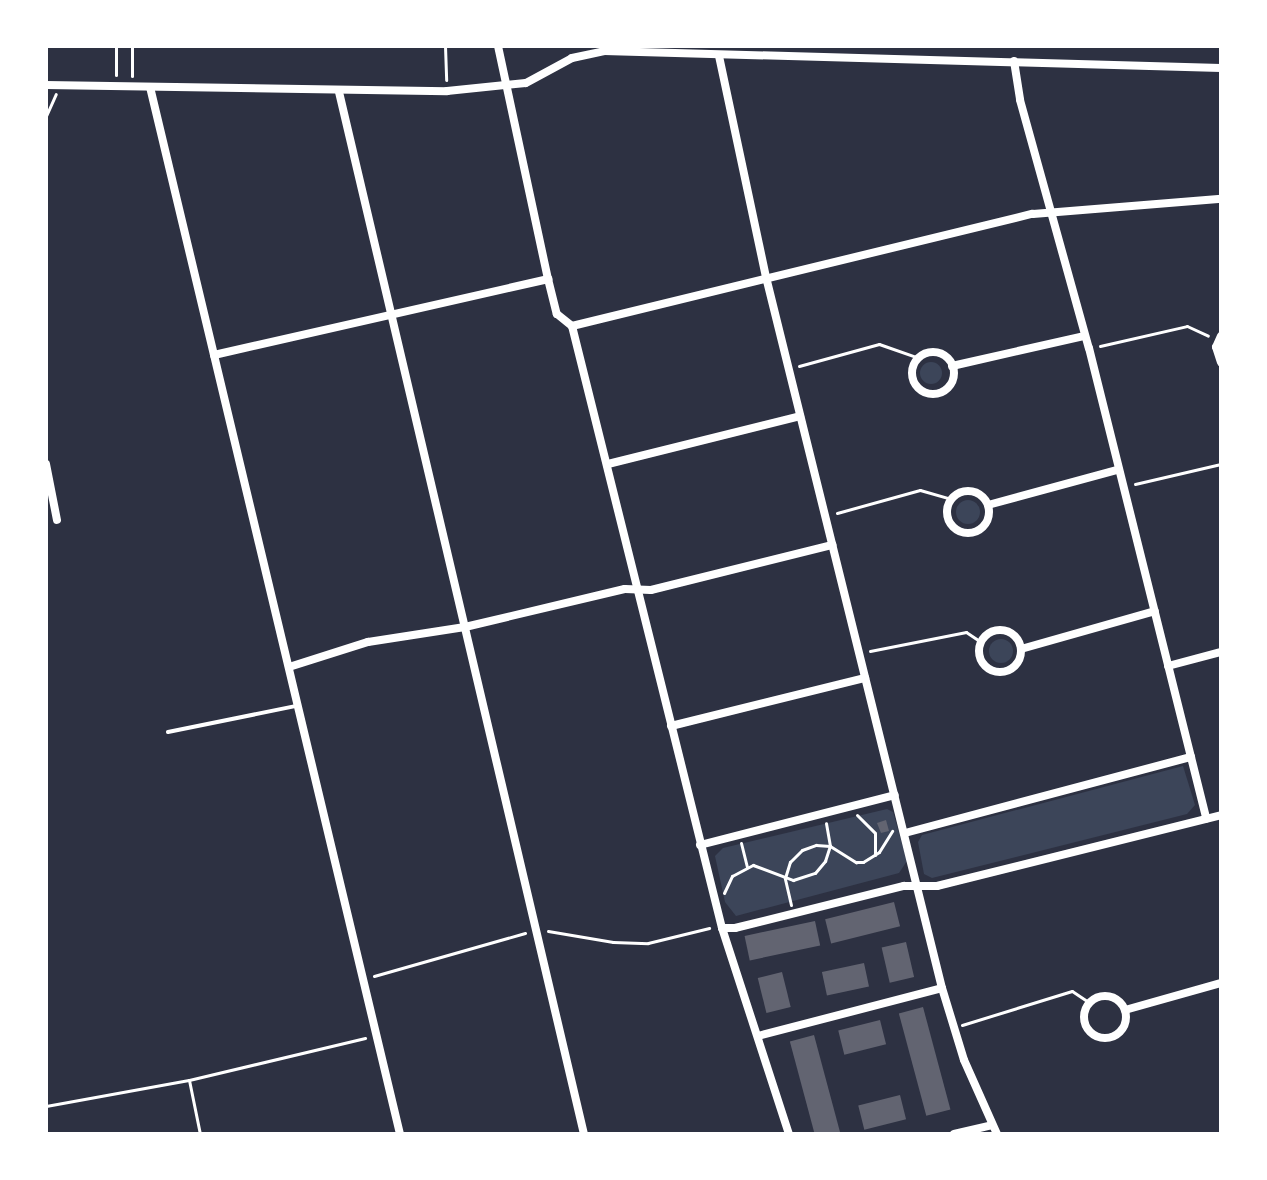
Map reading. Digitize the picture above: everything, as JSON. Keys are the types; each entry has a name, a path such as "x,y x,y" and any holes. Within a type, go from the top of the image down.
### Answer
{"street":[{"path":"498,46 557,314 572,326 722,928 789,1134"},
{"path":"46,85 339,92 507,87 536,79 584,54 604,51 1221,68"},
{"path":"719,56 766,277 942,988 954,1027 997,1134"},
{"path":"1014,61 1020,100 1089,348 1206,819"},
{"path":"150,87 400,1134"},
{"path":"339,92 584,1134"},
{"path":"572,326 766,277 1051,213 1221,199"},
{"path":"214,355 548,279"},
{"path":"952,366 1084,336"},
{"path":"1220,338 1217,354 1221,362"},
{"path":"938,353 952,366 949,385 931,393 914,383 912,369 919,358 938,353"},
{"path":"608,464 800,416"},
{"path":"46,464 57,520"},
{"path":"988,505 1117,470"},
{"path":"972,492 988,505 985,525 967,533 955,528 948,518 952,499 972,492"},
{"path":"289,667 368,642 465,627 625,589 651,590 832,545"},
{"path":"1021,649 1155,611"},
{"path":"1003,631 1015,637 1021,649 1013,667 994,671 980,656 981,642 990,633 1003,631"},
{"path":"1168,666 1221,652"},
{"path":"671,726 865,678"},
{"path":"905,833 1191,757"},
{"path":"700,845 895,795"},
{"path":"722,928 735,928 904,886 937,886 1221,815"},
{"path":"1125,1010 1221,983"},
{"path":"758,1036 942,988"},
{"path":"1109,997 1125,1010 1122,1030 1104,1038 1087,1028 1085,1015 1090,1003 1109,997"},
{"path":"954,1134 992,1125"}],"lane":[{"path":"168,732 298,706"}],"path":[{"path":"116,46 116,76"},
{"path":"132,46 132,76"},
{"path":"445,46 446,80 459,79"},
{"path":"46,116 60,85"},
{"path":"1089,348 1187,326 1220,338"},
{"path":"789,369 879,344 919,358"},
{"path":"1122,487 1221,464"},
{"path":"825,516 920,490 952,499"},
{"path":"859,653 966,632 981,642"},
{"path":"849,807 875,833 875,855"},
{"path":"723,903 727,883 747,867 761,867 785,878 801,879 815,873 825,861 830,846 823,814"},
{"path":"793,913 785,878 790,862 802,850 830,846 856,862 875,855 893,829"},
{"path":"740,835 747,867"},
{"path":"954,1027 1072,991 1090,1003"},
{"path":"46,1106 189,1080 377,1035"},
{"path":"189,1080 200,1134"}],"shaded area":[{"path":"927,362 935,362 942,373 935,384 927,384 920,377 920,369"},
{"path":"968,500 976,504 980,512 976,520 968,524 960,520 956,512 960,504"},
{"path":"1001,639 1009,643 1013,651 1009,659 1001,663 993,659 989,651 993,643"},
{"path":"1183,766 1195,805 1187,814 932,878 924,874 918,842 922,835"},
{"path":"887,809 893,812 907,861 899,873 736,916 725,902 715,856 723,848"}],"building":[{"path":"886,820 889,831 881,833 877,823"},
{"path":"894,902 900,926 831,943 825,919"},
{"path":"815,921 820,945 750,960 745,936"},
{"path":"906,942 914,977 890,983 882,948"},
{"path":"864,963 869,986 827,995 822,972"},
{"path":"782,972 791,1007 766,1013 758,978"},
{"path":"923,1007 950,1109 926,1116 899,1013"},
{"path":"880,1020 886,1044 844,1055 838,1030"},
{"path":"814,1035 840,1134 815,1134 790,1041"},
{"path":"900,1095 906,1119 864,1130 858,1105"}]}
